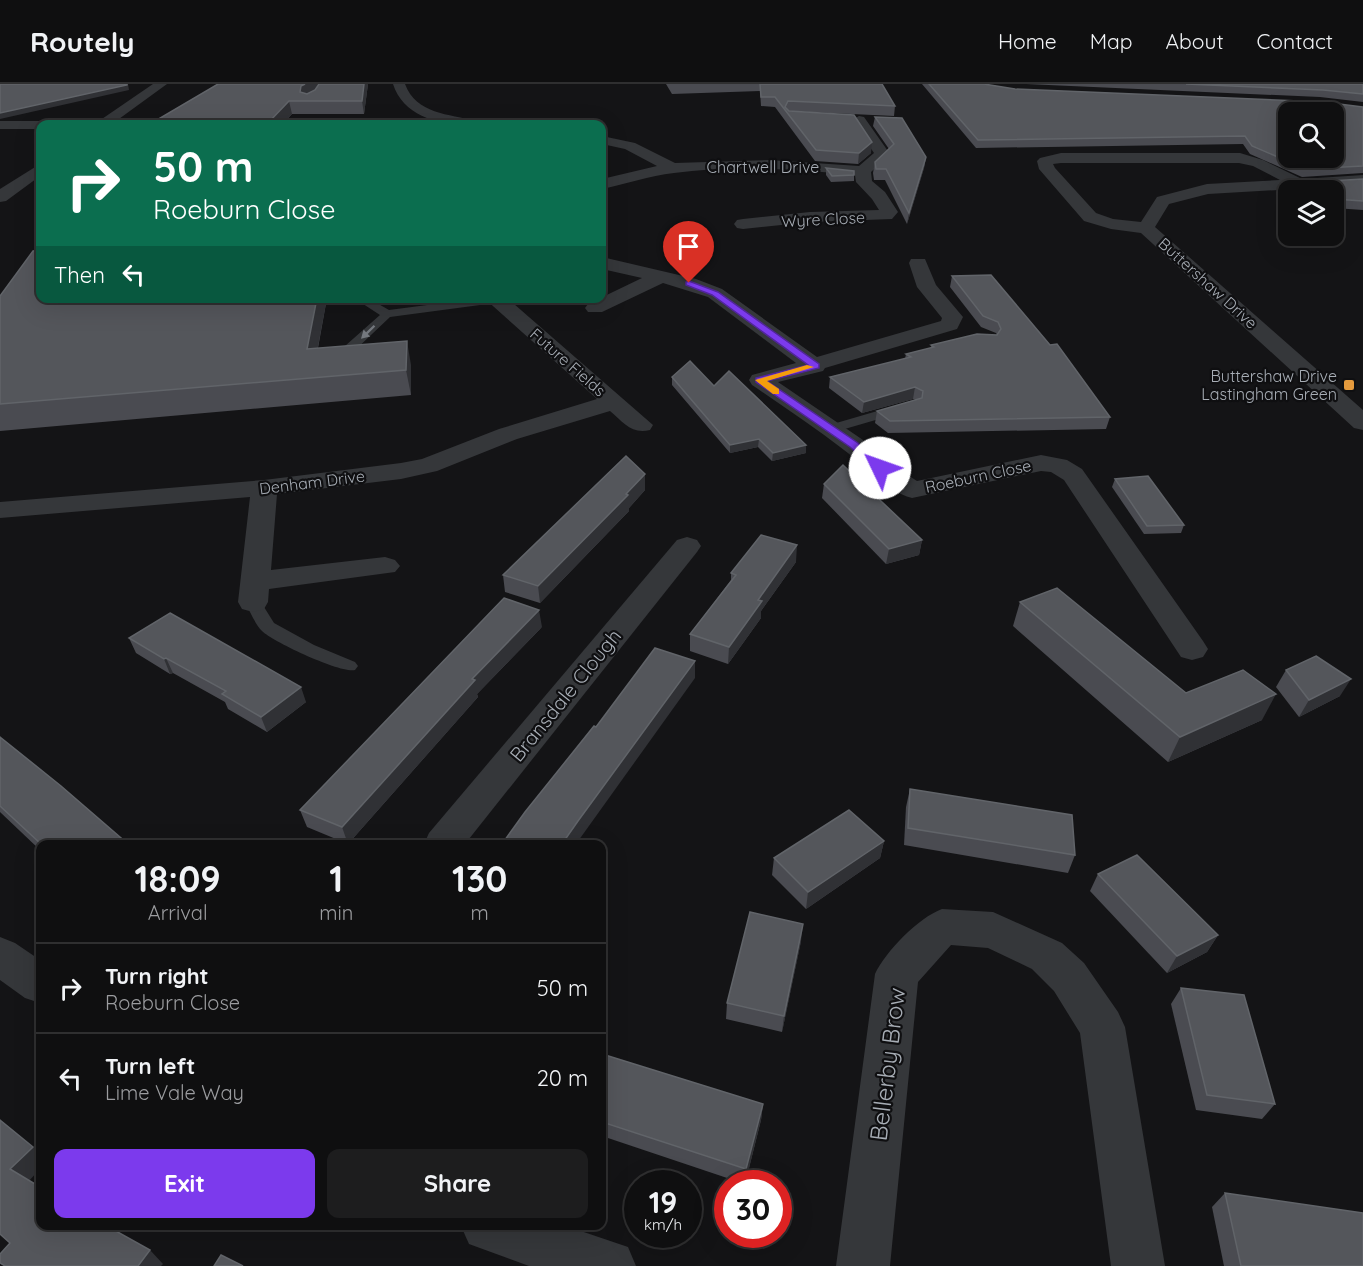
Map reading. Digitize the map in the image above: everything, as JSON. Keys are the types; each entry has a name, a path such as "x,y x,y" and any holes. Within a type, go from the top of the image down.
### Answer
{"street":[{"path":"110,120 161,84"},
{"path":"399,84 401,94 408,103 440,117 453,120"},
{"path":"842,118 865,120 882,154 863,171"},
{"path":"0,125 36,125"},
{"path":"606,141 630,146 672,168"},
{"path":"1146,228 1111,224 1090,218 1047,170 1045,161 1061,158 1240,158 1258,163 1291,180"},
{"name":"Chartwell Drive","path":"606,183 672,168 796,165 863,171"},
{"name":"Wyre Close","path":"725,216 743,227 810,217 886,215 889,212 879,196 864,182 863,171"},
{"path":"0,197 36,172"},
{"name":"Buttershaw Drive","path":"1344,181 1363,180"},
{"name":"Buttershaw Drive","path":"1278,184 1208,189 1163,201 1146,228 1363,423"},
{"name":"Roeburn Close","path":"920,262 927,287 953,317 959,328 760,380 854,445 880,468 912,490 1023,466 1041,463 1058,465 1073,475 1192,649"},
{"path":"606,264 689,283 715,293 815,366"},
{"path":"606,303 659,277"},
{"name":"Future Fields","path":"500,303 641,425"},
{"path":"595,308 605,303"},
{"name":"Denham Drive","path":"0,510 264,488 428,466 508,434 614,402"},
{"path":"264,488 255,592 385,566"},
{"name":"Bransdale Clough","path":"446,840 687,546"},
{"name":"Bellerby Brow","path":"863,1266 897,974 942,927 993,930 1047,956 1070,977 1102,1027 1138,1266"},
{"path":"0,956 36,981"},
{"path":"499,1230 609,1266"}],"lane":[{"path":"368,303 387,314"},
{"path":"349,349 387,314 466,303"},
{"path":"831,429 914,405"},
{"path":"255,592 268,627 308,649 349,666"}],"building":[{"path":"0,84 127,84 127,85 0,113"},
{"path":"218,84 305,84 301,86 300,92 307,94 315,90 319,84 364,84 362,101 289,101 271,120 157,120"},
{"path":"760,84 882,84 895,106 788,101 785,107 789,111 854,115 872,142 859,153 816,150 775,97 761,97"},
{"path":"929,84 984,84 1015,89 1323,102 1278,102 1278,157 1252,146 1245,136 978,140"},
{"path":"1186,84 1363,84 1363,94 1323,90"},
{"path":"1344,105 1363,107 1363,166 1344,167"},
{"path":"875,117 902,118 926,157 909,213 886,169 876,169 875,162 894,144"},
{"path":"826,168 854,171 854,175 832,176"},
{"path":"1363,179 1363,201 1344,200 1344,180"},
{"path":"33,251 36,251 36,303 316,303 307,349 407,341 406,370 0,404 0,296"},
{"path":"991,275 1050,345 1057,344 1110,417 890,421 877,411 922,398 923,391 915,387 864,402 830,377 911,357 906,354 934,347 931,345 977,334 997,335 1001,329 998,322 983,316 952,276"},
{"path":"690,361 714,386 729,371 806,445 773,453 759,439 730,445 672,377"},
{"path":"626,456 645,474 626,494 628,495 538,586 503,575"},
{"path":"843,465 922,540 889,549 824,484"},
{"path":"1148,476 1184,525 1147,526 1115,479"},
{"path":"761,535 797,545 758,600 762,601 729,647 690,634 736,575 731,573"},
{"path":"1057,588 1186,693 1243,670 1276,694 1180,737 1020,602"},
{"path":"504,598 539,610 472,679 475,680 342,827 300,810"},
{"path":"170,613 301,687 261,717 222,694 226,691 129,638"},
{"path":"655,648 695,661 565,840 505,840 594,726 596,727"},
{"path":"1316,656 1351,679 1309,700 1286,670"},
{"path":"0,737 123,840 37,840 0,806"},
{"path":"910,789 1072,815 1075,855 908,828"},
{"path":"849,810 884,841 808,892 774,858"},
{"path":"1137,855 1218,935 1177,956 1098,874"},
{"path":"750,912 803,924 784,1016 727,1003"},
{"path":"1181,988 1244,995 1275,1104 1207,1095"},
{"path":"606,1055 763,1104 746,1169 606,1123"},
{"path":"0,1120 33,1147 10,1169 36,1185 36,1230 114,1230 150,1250 138,1266 5,1266 0,1263 0,1254 10,1243 0,1234"},
{"path":"1225,1193 1363,1213 1363,1266 1241,1266"},
{"path":"221,1255 243,1266 214,1266"}],"slow traffic":[{"path":"776,392 760,380 810,367"}],"place":[{"name":"Buttershaw Drive Lastingham Green","path":"1349,385"}],"route":[{"path":"689,283 715,293 815,366 760,380 854,445 880,468"}]}
